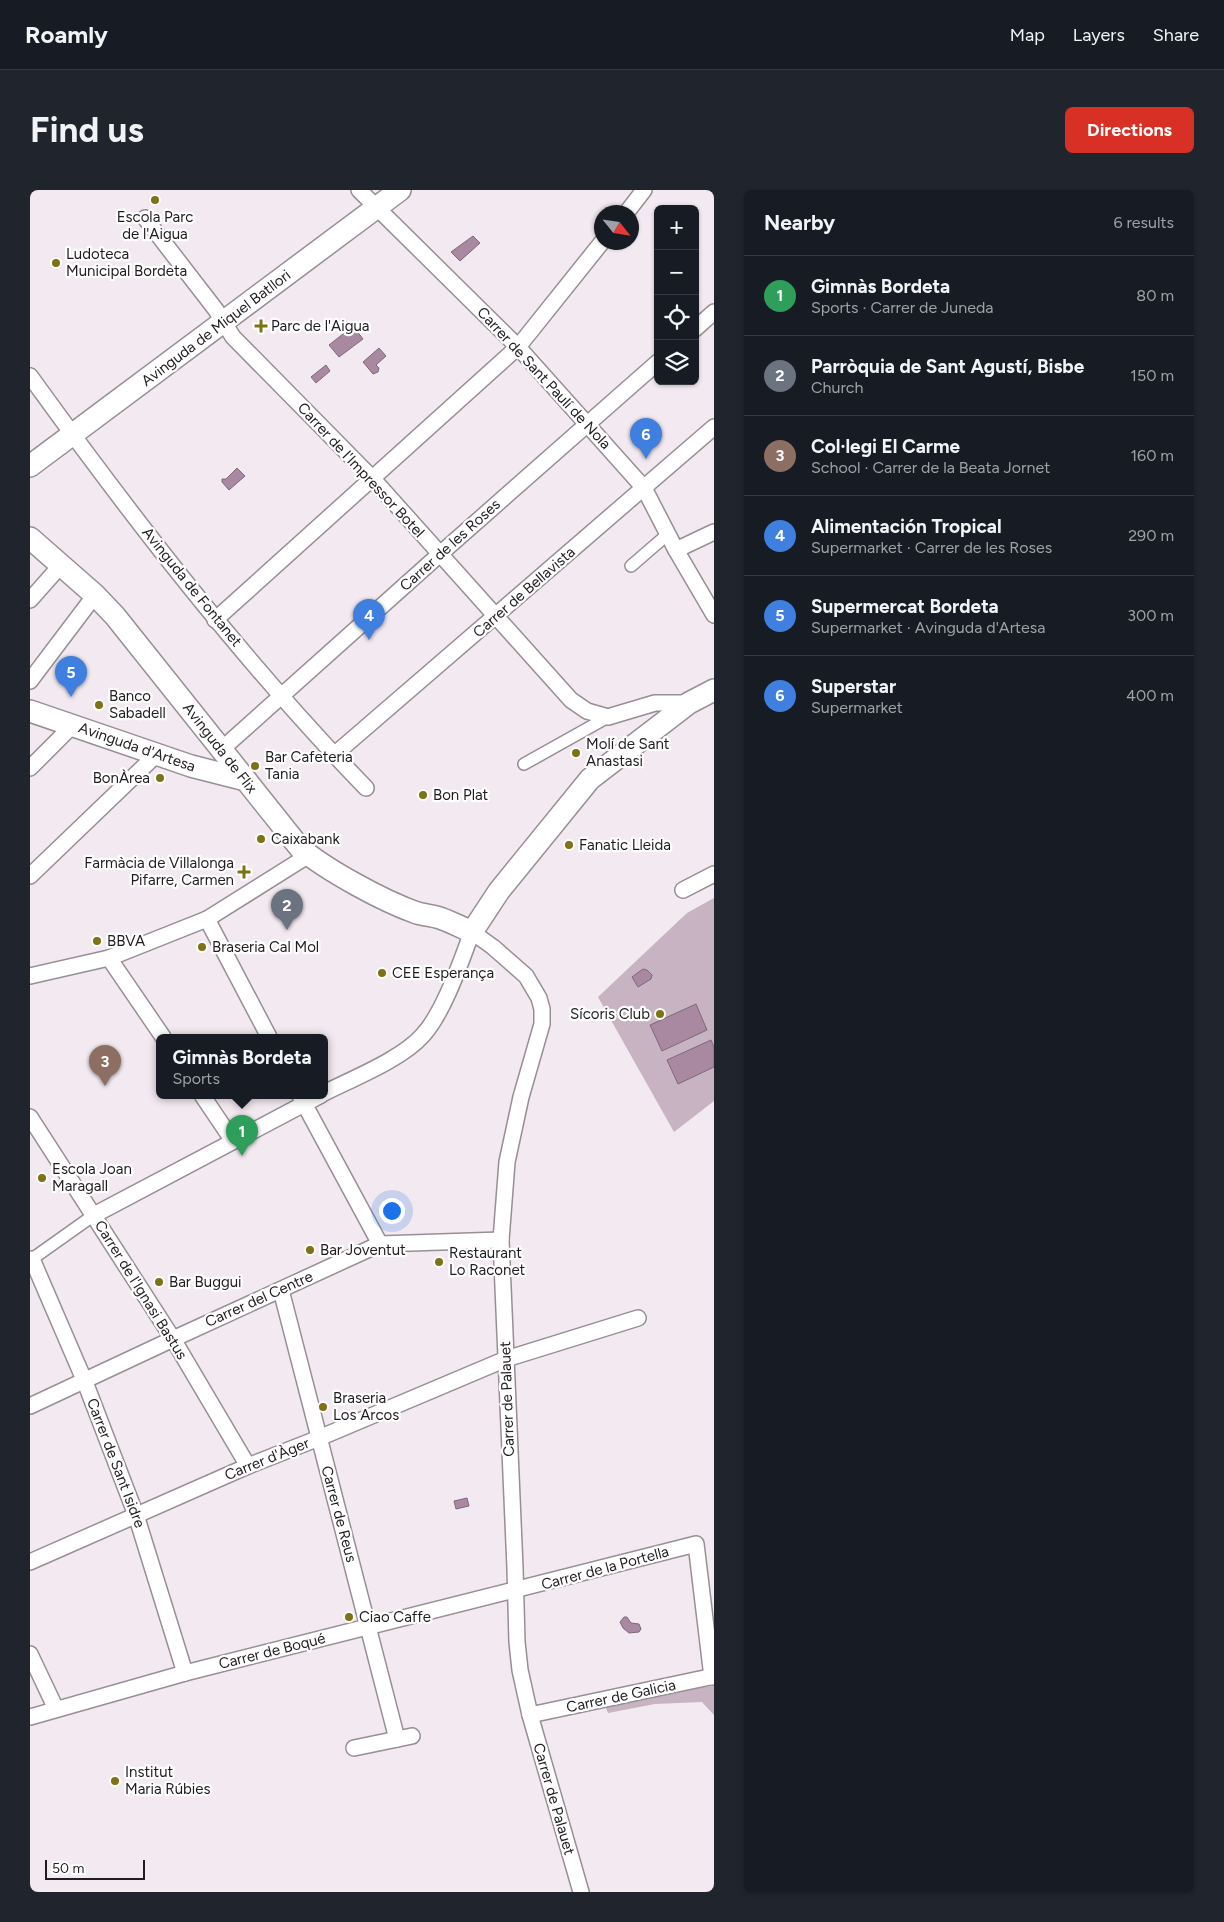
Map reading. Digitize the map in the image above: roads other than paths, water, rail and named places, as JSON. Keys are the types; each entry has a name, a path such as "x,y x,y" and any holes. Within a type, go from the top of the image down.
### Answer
{"main road":[{"name":"Avinguda de Miquel Batllori","path":"30,466 400,190"},
{"name":"Avinguda de Flix","path":"30,538 95,595 115,616 293,841 309,855 357,884 418,913 439,918"},
{"path":"439,918 472,932 493,901 590,779 690,703 714,690"},
{"name":"Avinguda d'Artesa","path":"30,711 156,755 207,771 246,780"},
{"path":"439,918 460,916 478,911 493,901"}],"street":[{"name":"Carrer de Sant Paulí de Nola","path":"359,190 518,346 644,488 676,550 714,615"},
{"path":"632,205 644,190"},
{"name":"Carrer de l'Impressor Botel","path":"145,218 216,310 233,337 373,479 571,700 587,711 608,716"},
{"path":"215,620 518,346 596,250"},
{"path":"699,325 714,312"},
{"name":"Carrer de les Roses","path":"222,750 654,366"},
{"name":"Avinguda de Fontanet","path":"30,376 72,435 215,620 334,755 366,788"},
{"name":"Carrer de Bellavista","path":"334,755 714,427"},
{"path":"676,550 714,532"},
{"path":"631,566 668,534"},
{"path":"30,600 61,565"},
{"path":"30,681 95,595"},
{"path":"524,764 608,716 655,703 690,703"},
{"path":"30,768 73,725"},
{"path":"30,876 156,755"},
{"path":"30,976 109,958 207,920 309,855"},
{"path":"683,890 714,874"},
{"path":"207,920 267,1034"},
{"path":"328,1091 390,1059 422,1036 433,1022 458,970 472,932"},
{"name":"Carrer de Palauet","path":"472,932 526,976 536,992 542,1009 542,1024 521,1097 507,1162 501,1240 515,1591 518,1651 530,1715 581,1892"},
{"path":"109,958 161,1034"},
{"path":"205,1099 233,1141"},
{"path":"31,1260 94,1215 233,1141 302,1099 380,1244"},
{"name":"Carrer de l'Ignasi Bastus","path":"30,1117 172,1339 248,1466"},
{"name":"Carrer del Centre","path":"30,1406 380,1244 501,1240"},
{"name":"Carrer de Sant Isidre","path":"31,1260 85,1382 136,1515 186,1673"},
{"name":"Carrer de Reus","path":"280,1290 368,1626 404,1737 354,1748"},
{"name":"Carrer d'Àger","path":"30,1562 248,1466 506,1359 638,1318"},
{"name":"Carrer de la Portella","path":"515,1591 696,1544 713,1677"},
{"name":"Carrer de Boqué","path":"30,1717 186,1673 368,1626 515,1591"},
{"path":"30,1654 56,1709"},
{"name":"Carrer de Galicia","path":"530,1715 713,1677"}],"place":[{"name":"Escola Parc de l'Aigua","path":"155,200"},
{"name":"Ludoteca Municipal Bordeta","path":"56,263"},
{"name":"Parc de l'Aigua","path":"261,326"},
{"name":"Superstar","path":"646,459"},
{"name":"Alimentación Tropical","path":"369,640"},
{"name":"Supermercat Bordeta","path":"71,697"},
{"name":"Banco Sabadell","path":"99,705"},
{"name":"Molí de Sant Anastasi","path":"576,753"},
{"name":"Bar Cafeteria Tania","path":"255,766"},
{"name":"BonÀrea","path":"160,778"},
{"name":"Bon Plat","path":"423,795"},
{"name":"Caixabank","path":"261,839"},
{"name":"Fanatic Lleida","path":"569,845"},
{"name":"Farmàcia de Villalonga Pifarre, Carmen","path":"244,872"},
{"name":"Parròquia de Sant Agustí, Bisbe","path":"287,930"},
{"name":"BBVA","path":"97,941"},
{"name":"Braseria Cal Mol","path":"202,947"},
{"name":"CEE Esperança","path":"382,973"},
{"name":"Sícoris Club","path":"660,1014"},
{"name":"Col·legi El Carme","path":"105,1086"},
{"name":"Gimnàs Bordeta","path":"242,1156"},
{"name":"Escola Joan Maragall","path":"42,1178"},
{"name":"Bar Joventut","path":"310,1250"},
{"name":"Restaurant Lo Raconet","path":"439,1262"},
{"name":"Bar Buggui","path":"159,1282"},
{"name":"Braseria Los Arcos","path":"323,1407"},
{"name":"Ciao Caffe","path":"349,1617"},
{"name":"Institut Maria Rúbies","path":"115,1781"}]}
